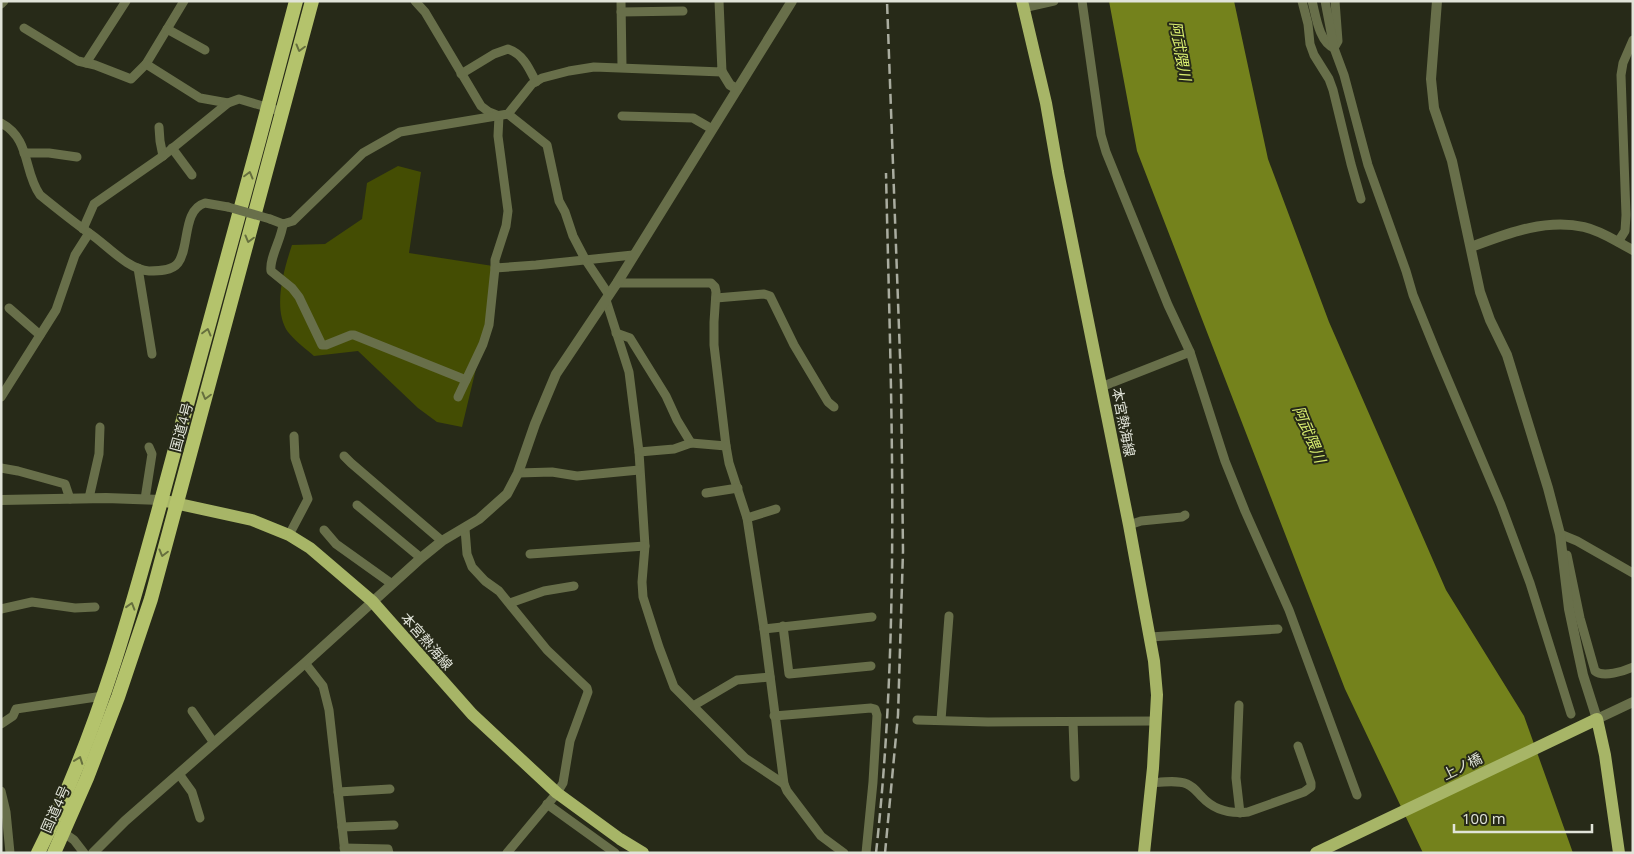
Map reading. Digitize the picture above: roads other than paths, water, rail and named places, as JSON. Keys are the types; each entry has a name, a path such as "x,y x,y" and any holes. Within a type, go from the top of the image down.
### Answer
{"highway":[{"name":"国道4号","path":"38,853 74,775 103,696 134,596 296,1"},
{"name":"国道4号","path":"54,853 64,833 118,697 151,599 312,1"}],"main road":[{"name":"本宮熱海線","path":"1023,5 1046,103 1058,172 1129,525 1156,678 1156,721 1152,782 1144,853"},
{"name":"本宮熱海線","path":"161,500 252,520 289,535 310,548 372,601 472,714 557,793 620,839 643,853"},
{"name":"上ノ橋","path":"1316,853 1597,719"},
{"path":"1597,719 1605,754 1620,853"}],"street":[{"path":"86,63 126,1"},
{"path":"24,28 78,61 131,79 146,64 184,1"},
{"path":"415,1 425,12 481,106 490,112 504,115 547,145 559,201 585,259 607,297 616,334 629,372 639,452 644,546 642,582 645,608 674,687 745,758 784,784"},
{"path":"621,1 622,67"},
{"path":"719,1 722,72 730,85 737,90"},
{"path":"93,853 125,821 421,558 442,541 465,529 501,501 507,494 518,473 535,424 556,374 616,283 792,1"},
{"path":"1023,5 1054,1"},
{"path":"1082,1 1101,135 1118,185 1168,305 1190,352 1229,470 1245,512 1288,610 1357,795"},
{"path":"1302,1 1308,24 1310,44 1318,64 1329,79 1333,90 1362,199"},
{"path":"1312,1 1323,39 1330,47 1334,48"},
{"path":"1324,1 1334,48 1344,75 1368,165 1406,270 1413,295 1508,522 1530,583 1571,714"},
{"path":"1334,48 1338,41 1335,1"},
{"path":"1437,1 1432,51 1431,90 1434,108 1452,161 1460,207 1471,247 1480,292 1506,355 1530,426 1562,535 1574,594 1596,671 1598,674 1603,674 1633,667"},
{"path":"621,12 683,11"},
{"path":"167,30 205,50"},
{"path":"1618,242 1625,231 1626,215 1621,75 1623,63 1633,40"},
{"path":"461,74 494,54 508,49 515,52 527,64 536,82"},
{"path":"146,64 200,98 228,103"},
{"path":"458,397 483,344 489,325 495,260 506,226 508,211 498,136 504,115 542,78 577,70 594,67 622,67 722,72"},
{"path":"1,397 56,310 75,255 86,231 94,204 163,156 228,103 239,99 283,112"},
{"path":"1,123 10,128 20,140 35,188 40,195 121,258 138,268 156,271 175,266 180,261 189,222 196,209 205,203 283,224 293,221 363,153 400,132 504,115"},
{"path":"622,116 693,118 712,129"},
{"path":"159,127 163,156"},
{"path":"172,148 192,175"},
{"path":"24,153 49,153 77,158"},
{"path":"283,224 271,264 271,272 292,288 299,297 322,345 354,335 466,380"},
{"path":"1471,247 1526,228 1553,225 1584,226 1602,233 1633,250"},
{"path":"495,268 633,255"},
{"path":"138,268 152,354"},
{"path":"616,283 711,283 714,287 716,298 714,345 726,446 729,463 747,518 764,629 784,784 787,791 821,836 844,853"},
{"path":"716,298 764,294 770,296 794,345 828,402 834,407"},
{"path":"9,308 40,335"},
{"path":"616,334 630,338 666,396 677,420 691,443"},
{"path":"1101,387 1190,352"},
{"path":"89,498 99,454 100,427"},
{"path":"289,535 308,499 295,458 294,436"},
{"path":"639,452 674,449 691,443 726,446"},
{"path":"145,499 152,454 149,447"},
{"path":"344,456 442,541"},
{"path":"1,468 65,484 70,499"},
{"path":"518,473 552,472 577,476 639,470"},
{"path":"706,493 738,488"},
{"path":"1,500 89,498 161,500"},
{"path":"357,505 421,558"},
{"path":"747,518 776,509"},
{"path":"1129,525 1141,521 1182,518 1185,515"},
{"path":"465,529 469,562 510,603 547,650 587,688 588,692 570,741 563,783 557,793 507,853"},
{"path":"324,530 336,544 392,584"},
{"path":"1562,535 1577,540 1633,573"},
{"path":"1562,535 1569,609 1576,647 1597,719 1633,702"},
{"path":"530,554 644,546"},
{"path":"510,603 544,591 574,586"},
{"path":"1,609 6,610 32,602 75,608 95,607"},
{"path":"941,720 949,616"},
{"path":"764,629 872,617"},
{"path":"783,626 789,674 871,666"},
{"path":"1150,637 1278,629"},
{"path":"305,663 323,686 330,710 345,850 388,850 389,853"},
{"path":"693,706 737,680 770,677"},
{"path":"1,724 13,716 16,709 103,696"},
{"path":"1239,705 1236,770 1240,813"},
{"path":"774,716 875,709 877,715 873,782 866,853"},
{"path":"192,711 214,743"},
{"path":"917,720 988,722 1156,721"},
{"path":"1072,722 1076,777"},
{"path":"1152,782 1186,784 1194,788 1214,807 1228,812 1240,813 1258,809 1297,795 1311,787 1311,782 1298,746"},
{"path":"179,774 192,792 200,818"},
{"path":"338,792 390,789"},
{"path":"1,791 10,853"},
{"path":"547,804 616,853"},
{"path":"342,827 394,825"},
{"path":"64,833 74,840 84,853"}],"water":[{"name":"阿武隈川","path":"1109,1 1234,1 1268,159 1329,322 1446,590 1524,716 1573,853 1423,853 1345,689 1137,151"}],"railway":[{"path":"885,853 898,715 903,551 901,383 887,1"},
{"path":"876,853 884,768 891,598 892,428 886,173"}]}
